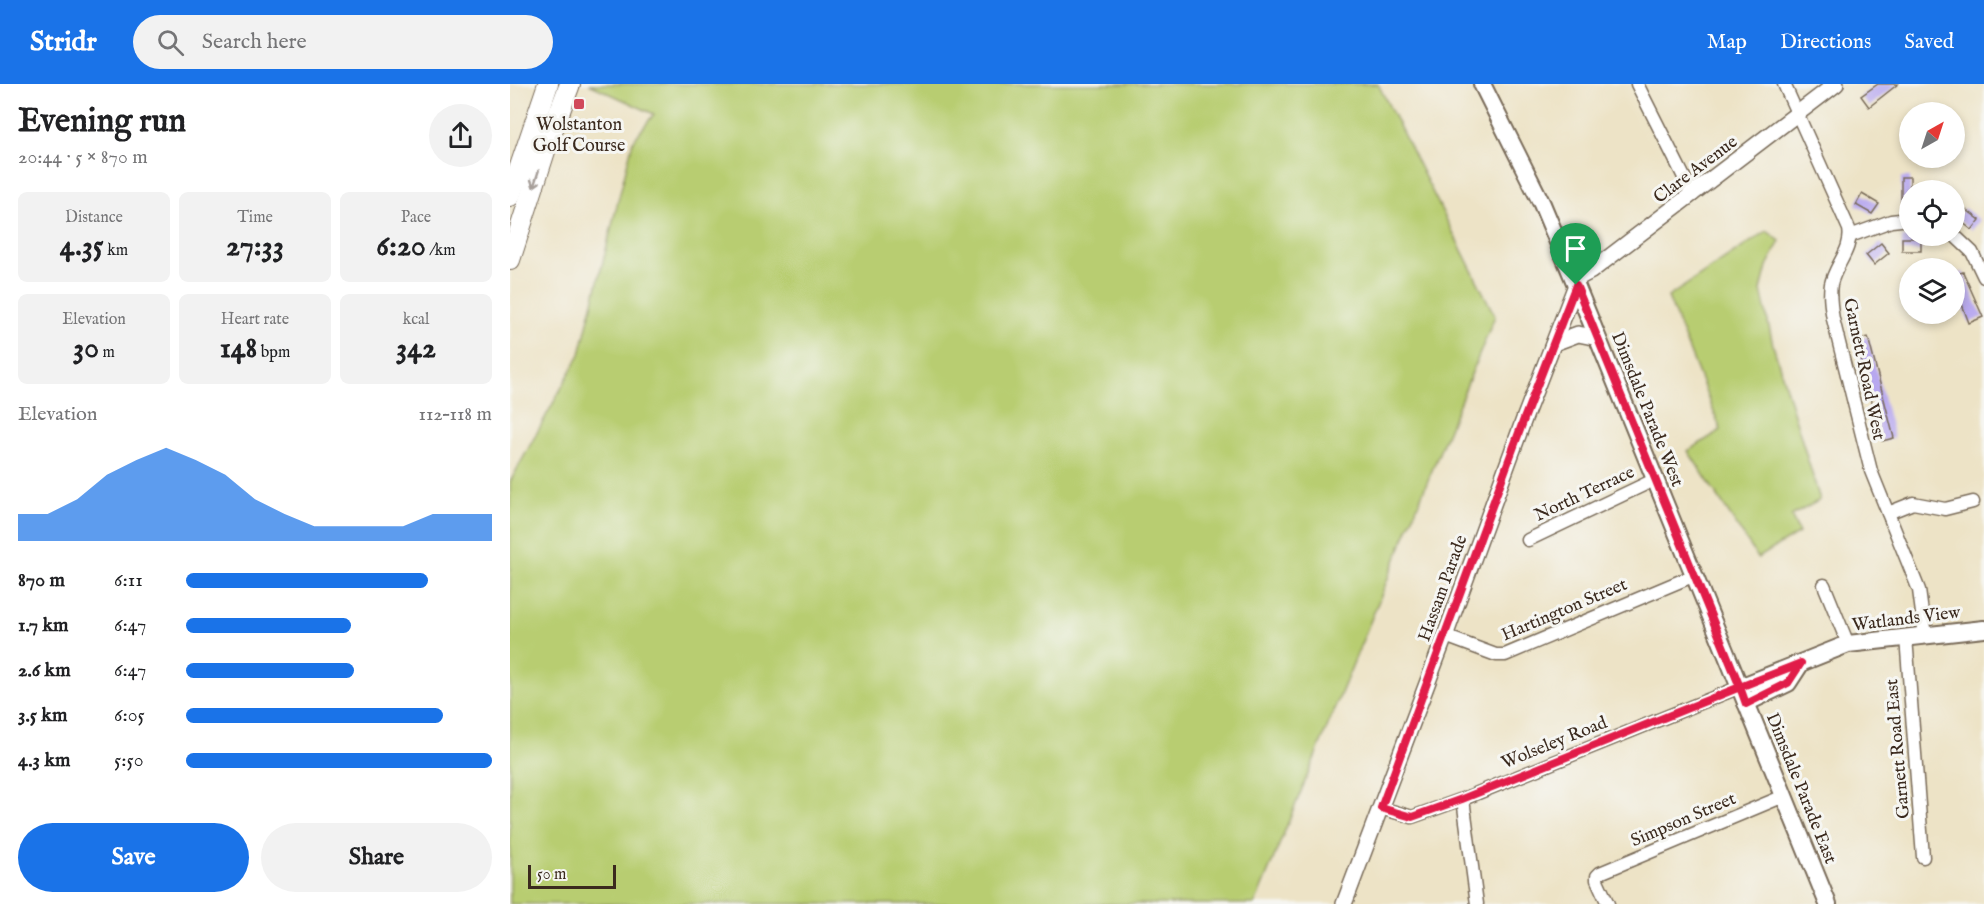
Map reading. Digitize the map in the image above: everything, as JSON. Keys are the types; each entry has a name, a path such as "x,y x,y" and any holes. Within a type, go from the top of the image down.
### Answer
{"highway":[{"path":"510,196 548,84"},
{"path":"510,260 547,145 570,84"}],"main road":[{"name":"Dimsdale Parade West","path":"1482,84 1542,204 1740,687"},
{"name":"Watlands View","path":"1740,687 1848,644 1984,629"},
{"name":"Watlands View","path":"1746,704 1788,683 1801,663"},
{"name":"Dimsdale Parade East","path":"1740,687 1828,904"}],"street":[{"path":"1637,84 1693,195"},
{"path":"1784,84 1849,229 1850,236 1899,220"},
{"name":"Clare Avenue","path":"1575,283 1836,84"},
{"name":"Garnett Road West","path":"1850,236 1832,284 1830,300 1866,456 1919,590 1925,636"},
{"path":"1965,245 1972,252 1984,277"},
{"name":"Hassam Parade","path":"1344,904 1575,283"},
{"path":"1554,343 1578,334 1598,339"},
{"name":"North Terrace","path":"1528,540 1656,479"},
{"path":"1888,513 1913,503 1945,509 1973,502"},
{"name":"Hartington Street","path":"1445,636 1496,655 1505,655 1695,575"},
{"path":"1824,585 1848,644"},
{"name":"Garnett Road East","path":"1906,637 1923,857"},
{"name":"Wolseley Road","path":"1381,808 1412,817 1740,687"},
{"name":"Simpson Street","path":"1608,904 1597,876 1600,873 1785,796"},
{"path":"1462,799 1477,904"}],"green space":[{"path":"589,84 1378,84 1495,316 1255,904 510,904 510,482 580,354 633,141 654,114"},
{"path":"1767,231 1780,241 1767,266 1761,290 1773,345 1820,500 1791,516 1799,533 1758,558 1688,451 1721,430 1668,297"}],"building":[{"path":"1878,84 1898,84 1869,107 1861,96"},
{"path":"1901,177 1910,177 1910,180 1901,180"},
{"path":"1862,194 1879,204 1872,214 1856,205"},
{"path":"1965,209 1980,220 1972,230 1965,224"},
{"path":"1881,243 1889,253 1874,265 1866,255"},
{"path":"1902,246 1921,246 1921,251 1902,251"},
{"path":"1965,276 1983,317 1969,323 1965,312"},
{"path":"1868,337 1894,438 1882,441 1856,339"}],"place":[{"name":"Wolstanton Golf Course","path":"579,104"}],"route":[{"path":"1576,285 1524,419 1381,808 1412,817 1740,687 1746,704 1788,683 1801,663 1740,687 1576,285"}]}
